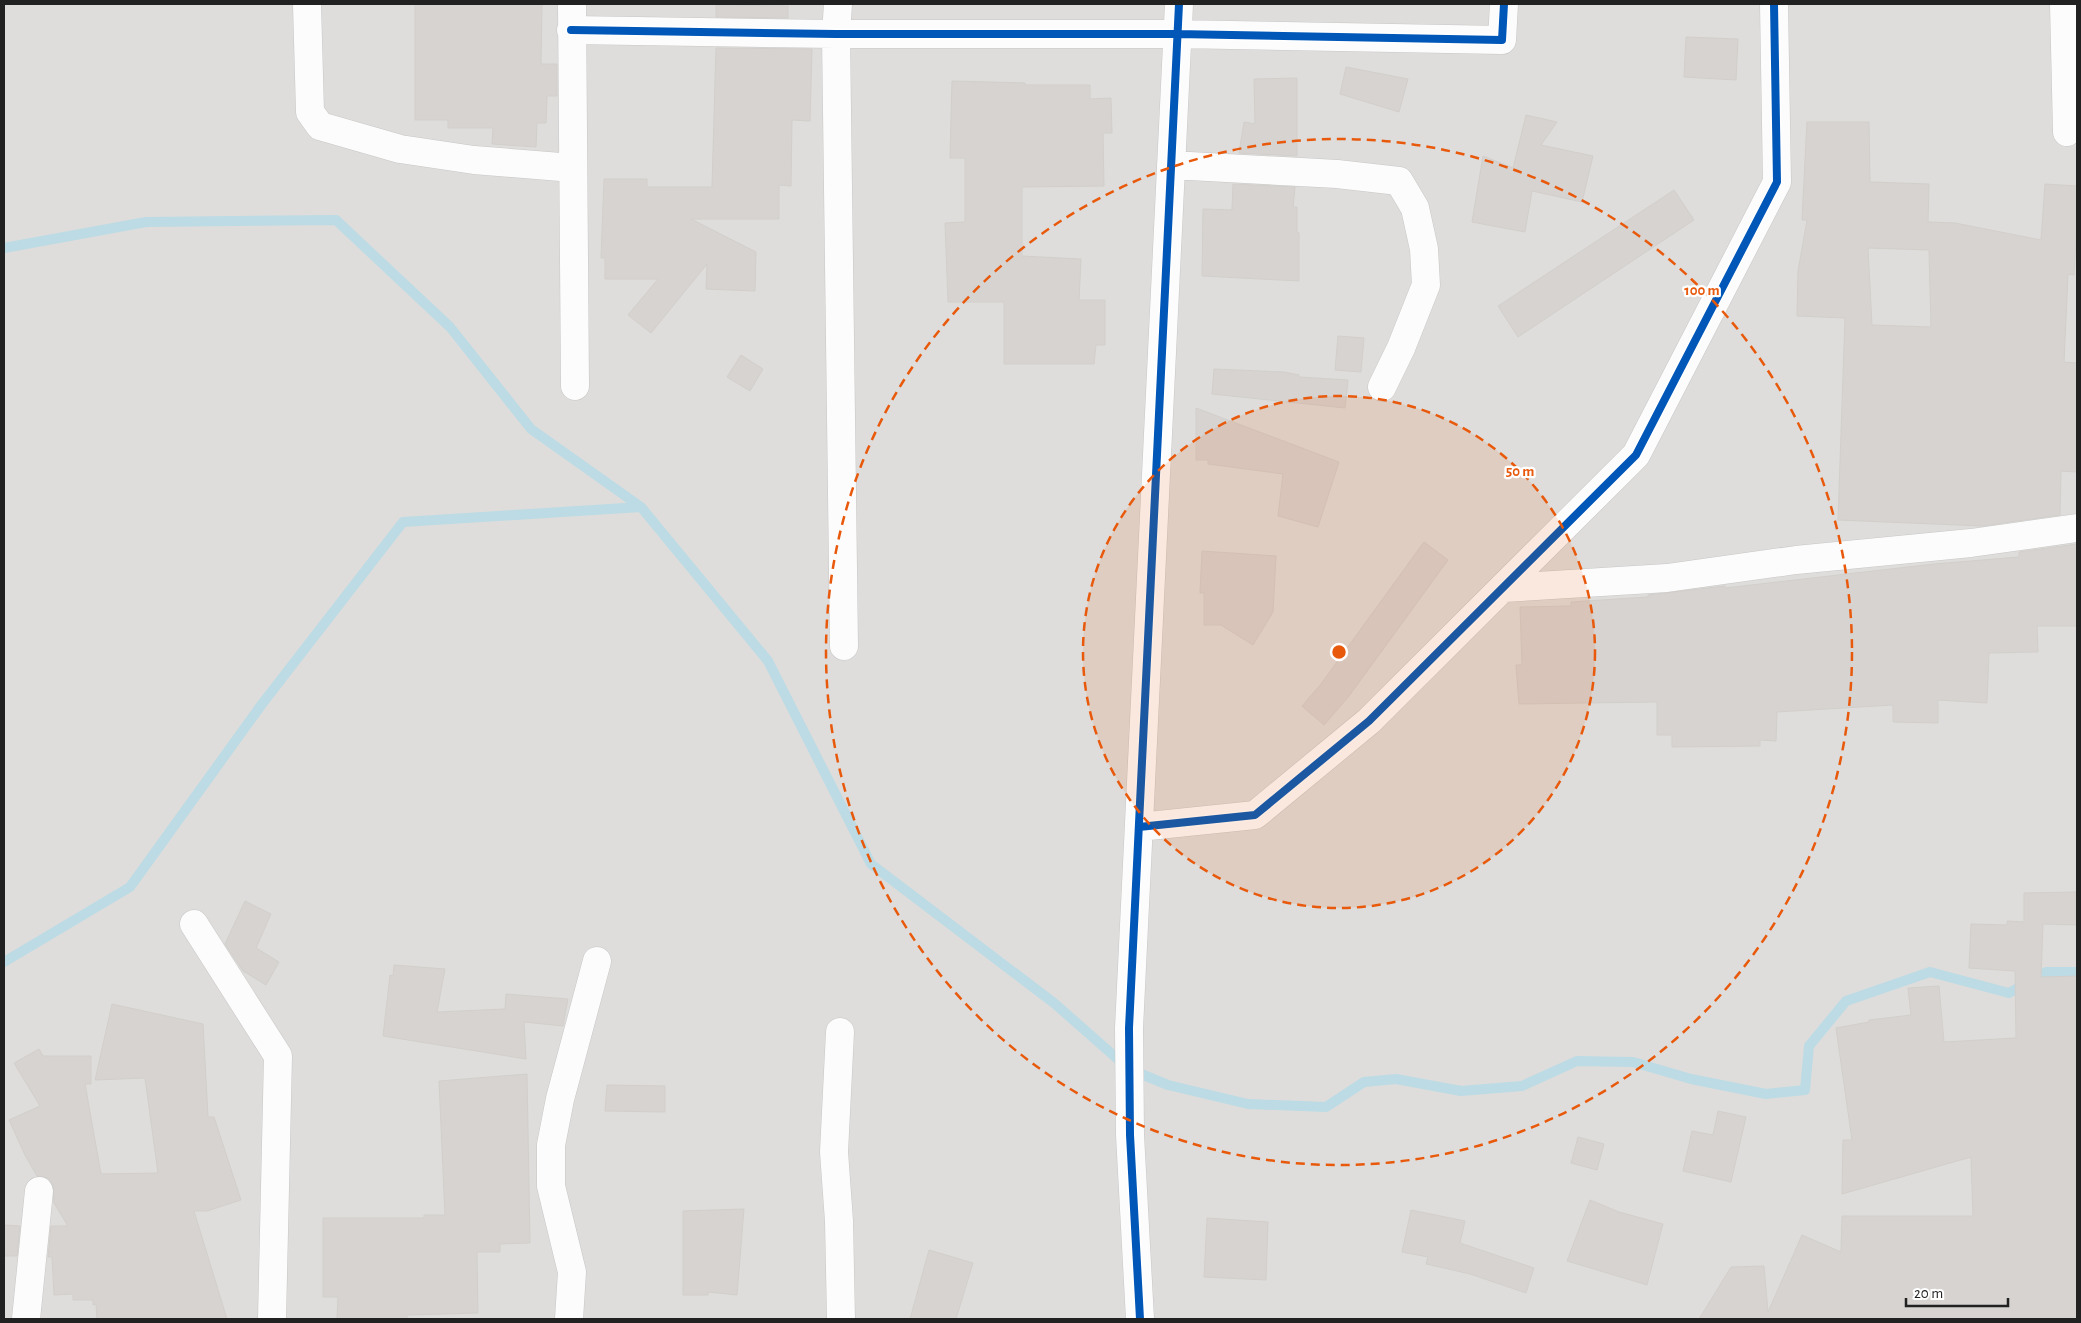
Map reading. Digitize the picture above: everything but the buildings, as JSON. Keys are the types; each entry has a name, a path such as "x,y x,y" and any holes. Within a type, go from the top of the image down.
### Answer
{"street":[{"path":"307,4 310,112 320,126 400,149 474,160 573,168"},
{"path":"838,4 836,34 844,646"},
{"path":"1140,1319 1130,1135 1129,1068 1177,34 1180,4"},
{"path":"574,386 571,17 836,34 1177,34 1502,40 1504,4"},
{"path":"1139,827 1255,815 1369,721 1636,455 1777,182 1774,4"},
{"path":"2064,4 2066,132"},
{"path":"1171,165 1337,174 1399,181 1415,208 1424,249 1426,285 1401,348 1382,387"},
{"path":"1504,588 1667,578 1796,560 1971,543 2077,528"},
{"path":"194,924 278,1056 272,1319"},
{"path":"569,1319 572,1272 551,1186 551,1145 560,1099 597,961"},
{"path":"840,1032 834,1152 839,1222 841,1319"},
{"path":"26,1319 39,1191"}],"shaded area":[{"path":"4,4 2077,4 2077,1319 4,1319"}],"waterway":[{"path":"4,248 146,222 336,220 450,327 531,429 641,507 768,661 871,864 1054,1003 1129,1069 1168,1085 1248,1104 1326,1107 1364,1082 1396,1079 1461,1091 1522,1086 1577,1061 1633,1062 1691,1079 1766,1094 1805,1090 1809,1046 1846,1001 1930,972 2009,993 2046,972 2077,972"},
{"path":"4,962 130,887 262,704 403,522 641,507"}],"cycle path":[{"path":"1140,1319 1130,1135 1129,1028 1179,4"},
{"path":"571,30 836,34 1177,34 1502,40 1504,4"},
{"path":"1139,827 1255,815 1369,721 1636,455 1777,182 1774,4"}]}
